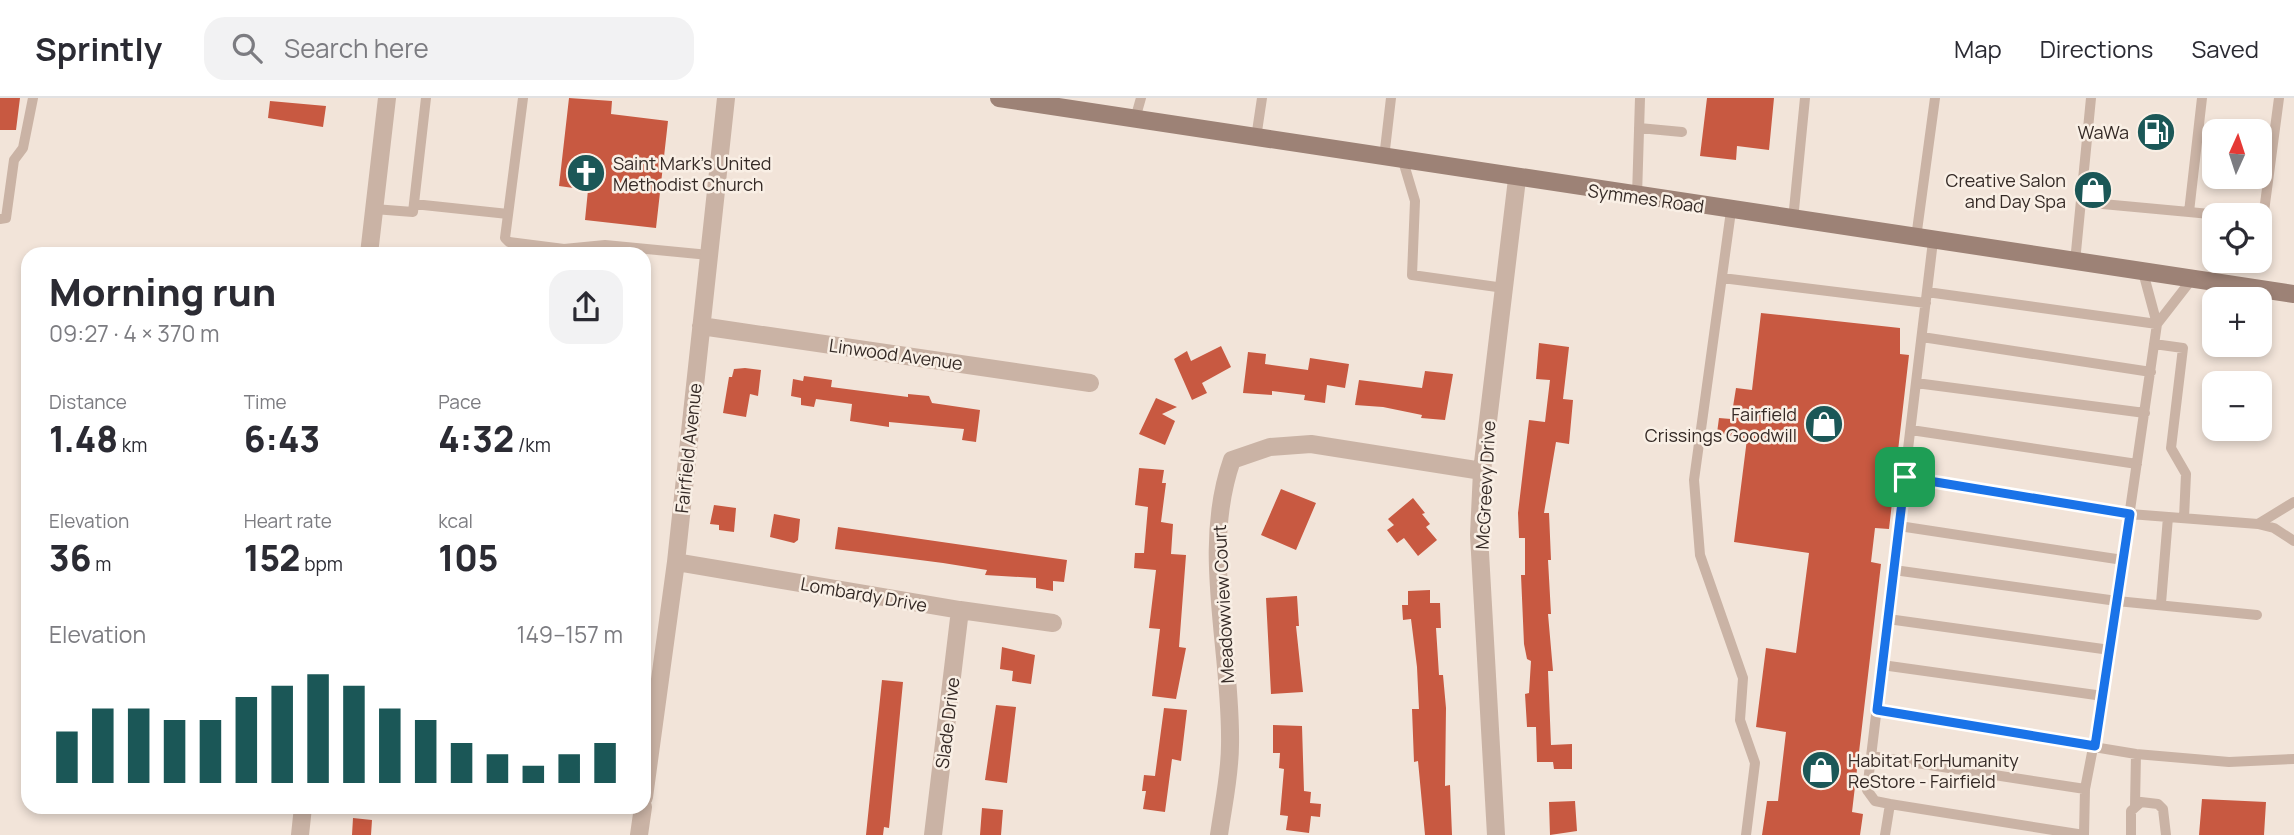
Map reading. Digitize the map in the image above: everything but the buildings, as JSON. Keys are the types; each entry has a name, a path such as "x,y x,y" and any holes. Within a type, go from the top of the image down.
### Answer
{"main road":[{"name":"Symmes Road","path":"999,98 1517,179 2294,294"}],"street":[{"path":"370,247 387,98"},
{"name":"Fairfield Avenue","path":"651,746 676,562 726,98"},
{"name":"McGreevy Drive","path":"1496,835 1479,535 1482,471 1517,179"},
{"name":"Linwood Avenue","path":"701,326 1090,383"},
{"name":"Meadowview Court","path":"1219,835 1230,746 1218,521 1224,482 1232,460 1270,447 1311,444 1482,471"},
{"name":"Lombardy Drive","path":"676,562 1053,623"},
{"name":"Slade Drive","path":"933,835 960,610"},
{"path":"300,835 302,814"},
{"path":"639,835 642,814"}],"lane":[{"path":"0,219 6,218 14,160 23,148 33,98"},
{"path":"374,209 412,215 426,98"},
{"path":"523,98 505,238 509,242 548,247"},
{"path":"1135,119 1141,98"},
{"path":"1256,138 1262,98"},
{"path":"1384,158 1391,98"},
{"path":"1637,197 1640,98"},
{"path":"1793,220 1805,98"},
{"path":"1935,98 1924,239 1926,297 1867,790 1875,801 2084,835 2085,789 2103,696 2157,324 2143,272"},
{"path":"2075,262 2091,98"},
{"path":"2189,212 2202,98"},
{"path":"2265,203 2279,98"},
{"path":"1639,128 1682,132"},
{"path":"1403,161 1415,201 1412,275 1504,288"},
{"path":"2081,202 2202,213"},
{"path":"414,204 508,214"},
{"path":"1731,211 1693,480 1700,555 1743,678 1740,720 1755,763 1746,835"},
{"path":"592,247 617,247"},
{"path":"651,250 709,255"},
{"path":"1722,278 1926,297 2157,324"},
{"path":"2157,324 2192,279"},
{"path":"1922,337 2151,372"},
{"path":"2154,345 2183,348 2171,448 2186,474 2184,518"},
{"path":"1916,383 2144,413"},
{"path":"1911,430 2137,464"},
{"path":"1905,477 2130,514 2258,524 2274,528 2294,541"},
{"path":"2258,524 2294,502"},
{"path":"2161,603 2168,517"},
{"path":"1899,526 2123,560"},
{"path":"1894,570 2117,601 2161,603 2257,615"},
{"path":"1888,619 2110,650"},
{"path":"1882,665 2103,696"},
{"path":"1877,710 2136,754 2229,762 2294,758"},
{"path":"2135,806 2136,754"},
{"path":"1871,756 2085,789"},
{"path":"2132,835 2131,811 2141,802 2158,804 2167,820 2166,835"},
{"path":"1885,835 1890,804"}],"place":[{"name":"WaWa","path":"2156,132"},
{"name":"Saint Mark’s United Methodist Church","path":"586,173"},
{"name":"Creative Salon and Day Spa","path":"2093,190"},
{"name":"Fairfield Crissings Goodwill","path":"1824,424"},
{"name":"Habitat ForHumanity ReStore - Fairfield","path":"1821,770"}],"route":[{"path":"1905,477 2130,514 2095,746 1877,710 1905,477"}]}
